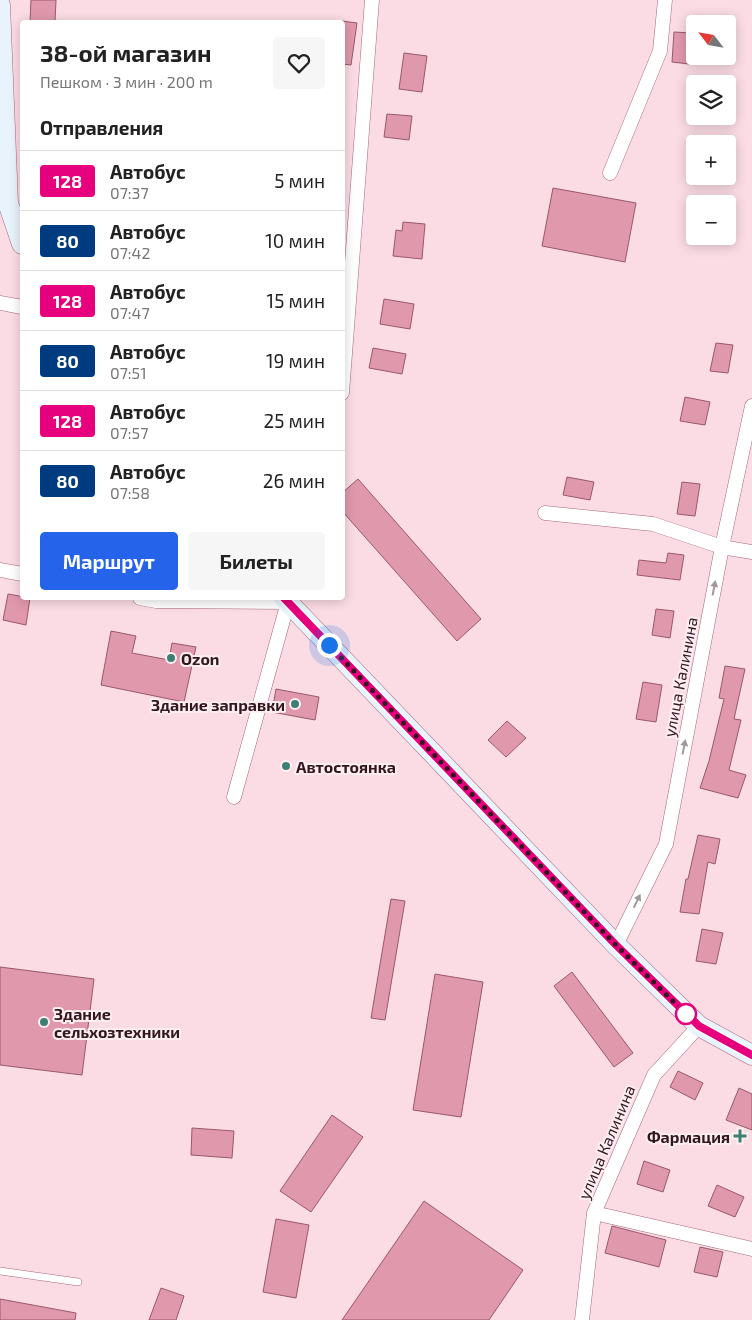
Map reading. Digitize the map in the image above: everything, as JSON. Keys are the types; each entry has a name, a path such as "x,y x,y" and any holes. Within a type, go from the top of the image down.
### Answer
{"main road":[{"path":"0,5 8,203 20,238"},
{"path":"286,600 616,945 699,1026 752,1055"}],"street":[{"path":"345,354 372,0"},
{"path":"610,173 660,51 665,0"},
{"path":"0,303 20,307"},
{"name":"улица Калинина","path":"616,945 666,844 722,547 752,406"},
{"path":"546,512 653,524 722,547 752,552"},
{"path":"0,570 20,574"},
{"path":"151,600 286,600 234,797"},
{"name":"улица Калинина","path":"582,1320 594,1213 654,1075 699,1026"},
{"path":"594,1213 752,1249"}],"lane":[{"path":"0,1271 78,1282"}],"building":[{"path":"31,0 56,0 55,20 30,20"},
{"path":"345,21 357,23 351,65 345,64"},
{"path":"674,32 686,33 686,64 672,62"},
{"path":"404,53 427,56 422,92 399,89"},
{"path":"387,114 412,116 409,140 384,137"},
{"path":"553,188 636,203 625,262 542,246"},
{"path":"403,222 425,224 422,259 393,256 396,230 402,231"},
{"path":"384,299 414,304 410,329 380,324"},
{"path":"716,343 733,345 728,373 710,371"},
{"path":"373,348 406,354 402,374 369,368"},
{"path":"685,397 710,402 705,425 680,421"},
{"path":"567,477 594,482 590,500 563,495"},
{"path":"358,479 481,619 457,641 345,514 345,490"},
{"path":"682,482 700,484 695,516 677,514"},
{"path":"668,553 684,555 680,580 637,575 639,560 666,563"},
{"path":"8,594 20,596 20,600 30,600 26,625 3,620"},
{"path":"656,609 674,611 670,638 652,635"},
{"path":"111,631 136,636 132,653 169,660 172,643 196,647 184,702 101,685"},
{"path":"725,666 745,669 734,719 741,720 729,770 746,775 738,798 700,788 709,761 724,699 719,698"},
{"path":"643,682 662,685 656,722 636,719"},
{"name":"Здание заправки","path":"276,689 319,697 315,720 272,712"},
{"path":"507,721 526,738 506,757 488,740"},
{"path":"698,835 720,839 715,864 708,862 699,914 680,912 686,879 688,879"},
{"path":"391,899 405,901 385,1020 371,1018"},
{"path":"702,929 723,933 716,964 696,961"},
{"name":"Здание сельхозтехники","path":"0,967 94,979 82,1075 0,1065"},
{"path":"572,972 633,1053 614,1067 554,986"},
{"path":"435,974 483,982 461,1117 413,1110"},
{"path":"678,1071 703,1083 695,1100 670,1087"},
{"path":"739,1088 752,1094 752,1130 726,1120"},
{"path":"332,1115 363,1137 311,1212 280,1191"},
{"path":"192,1128 234,1131 232,1158 191,1155"},
{"path":"644,1161 670,1170 663,1192 637,1184"},
{"path":"717,1185 744,1197 735,1217 708,1206"},
{"path":"424,1201 523,1270 489,1320 342,1320"},
{"path":"276,1219 309,1225 296,1298 263,1292"},
{"path":"612,1226 666,1240 659,1267 605,1253"},
{"path":"700,1247 723,1252 717,1277 694,1272"},
{"path":"161,1288 184,1296 176,1320 149,1320"},
{"path":"0,1299 76,1313 75,1320 0,1320"}],"bus line":[{"name":"128","path":"286,600 616,945 699,1026 752,1055"}],"place":[{"name":"Ozon","path":"171,658"},
{"name":"Здание заправки","path":"295,704"},
{"name":"Автостоянка","path":"286,766"},
{"name":"Здание сельхозтехники","path":"44,1022"},
{"name":"Фармация","path":"740,1136"}],"route":[{"path":"329,645 616,945 686,1014"}]}
